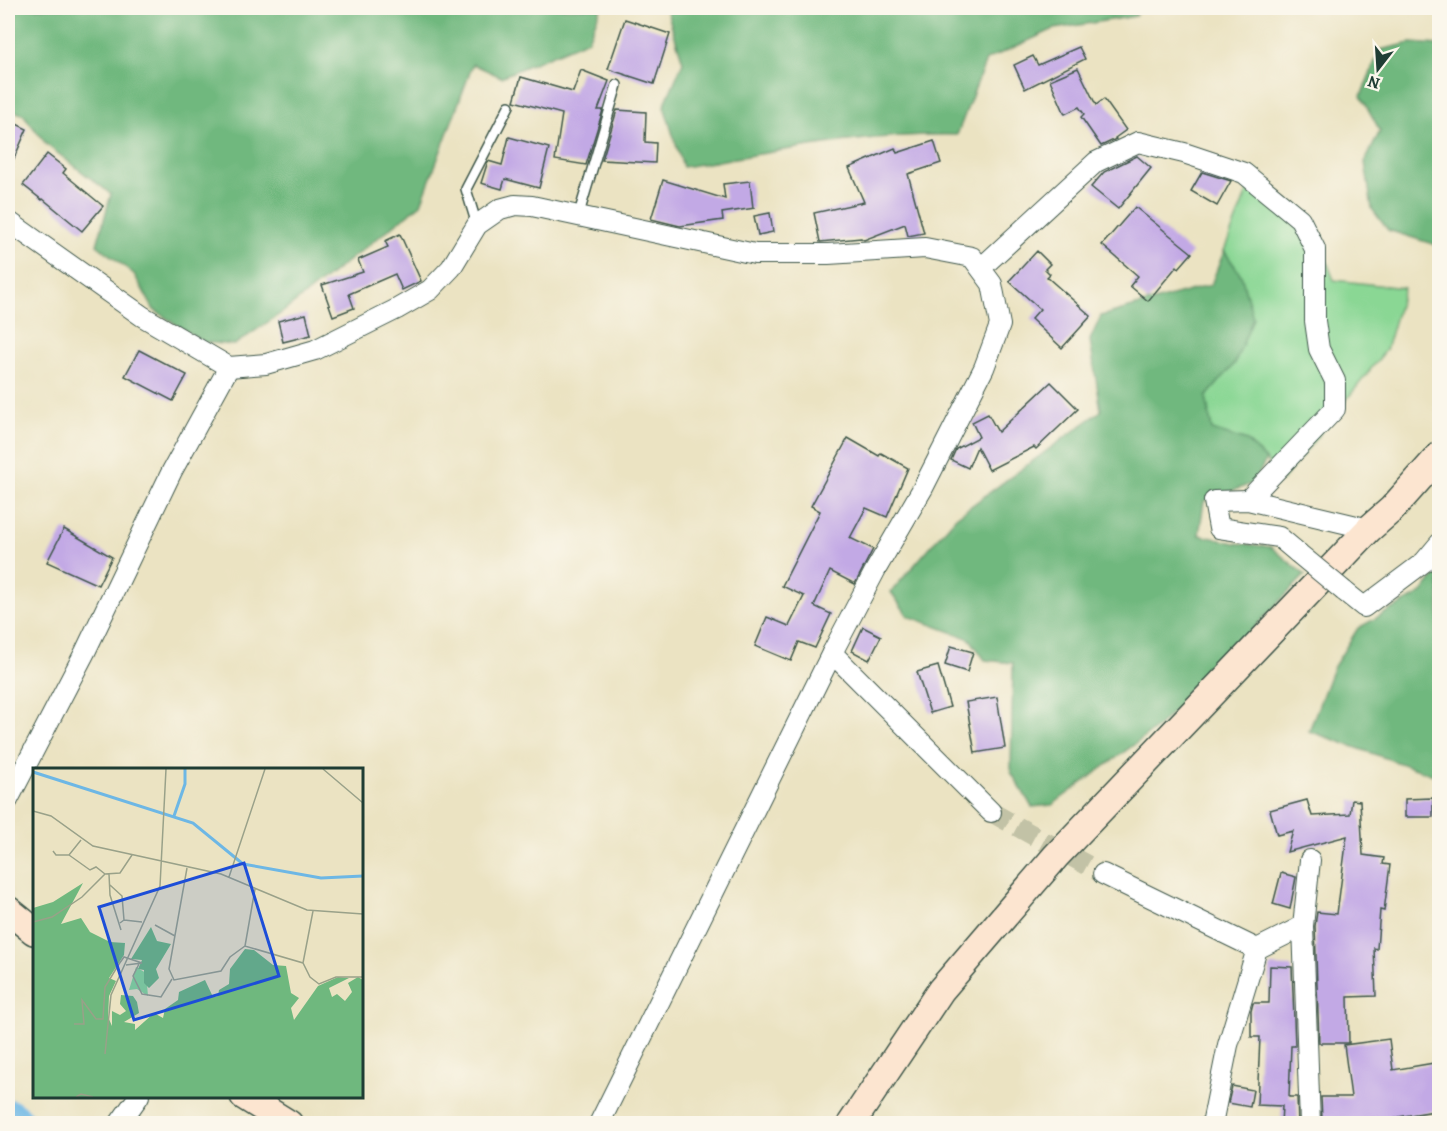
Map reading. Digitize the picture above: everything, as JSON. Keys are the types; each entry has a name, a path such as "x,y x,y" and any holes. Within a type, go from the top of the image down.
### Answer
{"street":[{"path":"981,268 1096,162 1138,142 1184,153 1244,173 1300,219 1315,249 1315,321 1319,349 1335,381 1335,410 1248,500"},
{"path":"8,221 142,316 229,367 266,364 315,350 430,291 451,268 477,225 500,209 516,206 532,206 755,254 828,254 926,248 972,257 992,284 1000,325 984,368 923,488 876,569 832,653 599,1124"},
{"path":"8,800 85,652 172,471 229,367"},
{"path":"851,1124 940,990 1056,856 1369,529 1392,509 1440,455"},
{"path":"1369,529 1248,500 1214,501 1219,528 1280,537 1364,607 1424,562 1440,543"},
{"path":"832,653 991,812"},
{"path":"1310,860 1303,926 1310,1124"},
{"path":"1103,874 1257,949"},
{"path":"8,910 33,930"},
{"path":"1212,1124 1228,1046 1257,949 1303,926"},
{"path":"119,1124 137,1098"},
{"path":"247,1098 288,1124"}],"lane":[{"path":"579,217 617,86"},
{"path":"477,225 466,189 509,106"}],"green space":[{"path":"8,8 601,8 588,40 501,77 473,64 421,204 283,312 234,345 203,342 154,310 134,274 97,245 111,194 47,145 23,114 8,110"},
{"path":"666,8 1139,8 1135,16 1054,29 986,60 957,135 853,140 683,167 664,106 683,62"},
{"path":"1411,43 1439,45 1439,246 1388,230 1372,209 1365,162 1380,131 1361,96 1380,50"},
{"path":"1249,187 1292,218 1325,257 1334,280 1404,288 1386,350 1282,481 1247,441 1212,431 1206,397 1235,363 1241,275 1224,251"},
{"path":"1224,251 1241,275 1253,318 1235,363 1206,397 1212,430 1247,441 1266,460 1254,483 1204,501 1199,535 1235,543 1271,547 1305,575 1158,727 1052,805 1032,807 1011,772 1013,663 985,660 970,639 908,616 891,592 956,517 1101,411 1090,340 1101,316 1211,285"},
{"path":"1439,571 1439,777 1309,731 1333,668 1358,628 1422,593"}],"building":[{"path":"625,19 670,34 654,84 608,69"},
{"path":"1079,47 1085,59 1025,89 1014,65 1033,56 1038,65"},
{"path":"1078,68 1096,105 1104,99 1126,130 1116,139 1101,146 1081,117 1084,114 1079,107 1065,114 1050,80"},
{"path":"581,70 609,81 598,110 603,110 586,165 555,160 562,114 514,101 521,77 573,92"},
{"path":"617,110 646,112 645,142 656,143 655,163 602,160"},
{"path":"8,120 27,129 8,172"},
{"path":"509,137 549,148 539,188 505,179 502,189 481,183 488,161 502,165"},
{"path":"934,141 941,163 908,174 924,233 908,236 905,224 864,240 861,238 820,242 814,213 864,202 849,168 895,148 897,153"},
{"path":"47,154 66,169 63,173 103,206 82,231 23,185"},
{"path":"1137,156 1151,168 1118,209 1091,187 1104,172"},
{"path":"1202,172 1231,181 1217,206 1191,191"},
{"path":"663,180 725,199 723,184 750,181 753,208 755,208 722,213 723,220 680,226 651,219"},
{"path":"1135,207 1192,253 1179,268 1177,266 1148,301 1130,286 1138,276 1102,245"},
{"path":"770,213 773,232 758,235 754,216"},
{"path":"400,234 421,281 402,290 395,274 349,294 354,308 333,316 322,285 363,272 358,260 388,247 385,241"},
{"path":"1037,251 1050,264 1045,269 1050,274 1047,277 1091,316 1062,348 1031,319 1040,309 1009,281"},
{"path":"306,314 311,335 283,342 278,321"},
{"path":"139,350 187,375 173,401 125,376"},
{"path":"1051,382 1078,409 1036,449 1034,447 989,470 977,447 968,468 951,460 956,449 979,437 972,422 988,414 998,432"},
{"path":"848,438 879,456 881,453 908,468 887,517 866,508 850,538 873,549 855,584 830,571 814,606 831,614 815,648 799,642 791,661 755,646 767,617 789,626 804,596 782,586 820,511 811,506"},
{"path":"64,529 112,557 98,585 47,562"},
{"path":"863,627 881,636 869,660 852,651"},
{"path":"951,646 973,652 967,672 945,665"},
{"path":"938,666 950,707 930,713 917,672"},
{"path":"997,697 1005,748 975,753 966,702"},
{"path":"1433,798 1433,817 1405,817 1405,799"},
{"path":"1307,800 1312,816 1350,814 1352,800 1360,801 1363,855 1384,858 1383,864 1390,865 1384,911 1380,910 1377,949 1374,948 1376,996 1348,997 1349,1043 1319,1043 1315,926 1317,912 1337,914 1347,836 1287,852 1293,831 1277,835 1270,810"},
{"path":"1281,873 1296,877 1290,909 1273,904"},
{"path":"1270,966 1292,967 1295,1046 1291,1046 1289,1097 1297,1097 1298,1124 1281,1124 1282,1106 1257,1105 1260,1037 1251,1037 1251,1011 1253,1003 1269,1003"},
{"path":"1389,1039 1393,1070 1440,1062 1440,1110 1356,1124 1354,1120 1322,1120 1321,1097 1351,1097 1344,1045"},
{"path":"1232,1086 1253,1090 1250,1107 1228,1103"}],"waterway":[{"path":"8,1118 16,1124"}],"tunnel":[{"path":"991,812 1103,874"}]}
